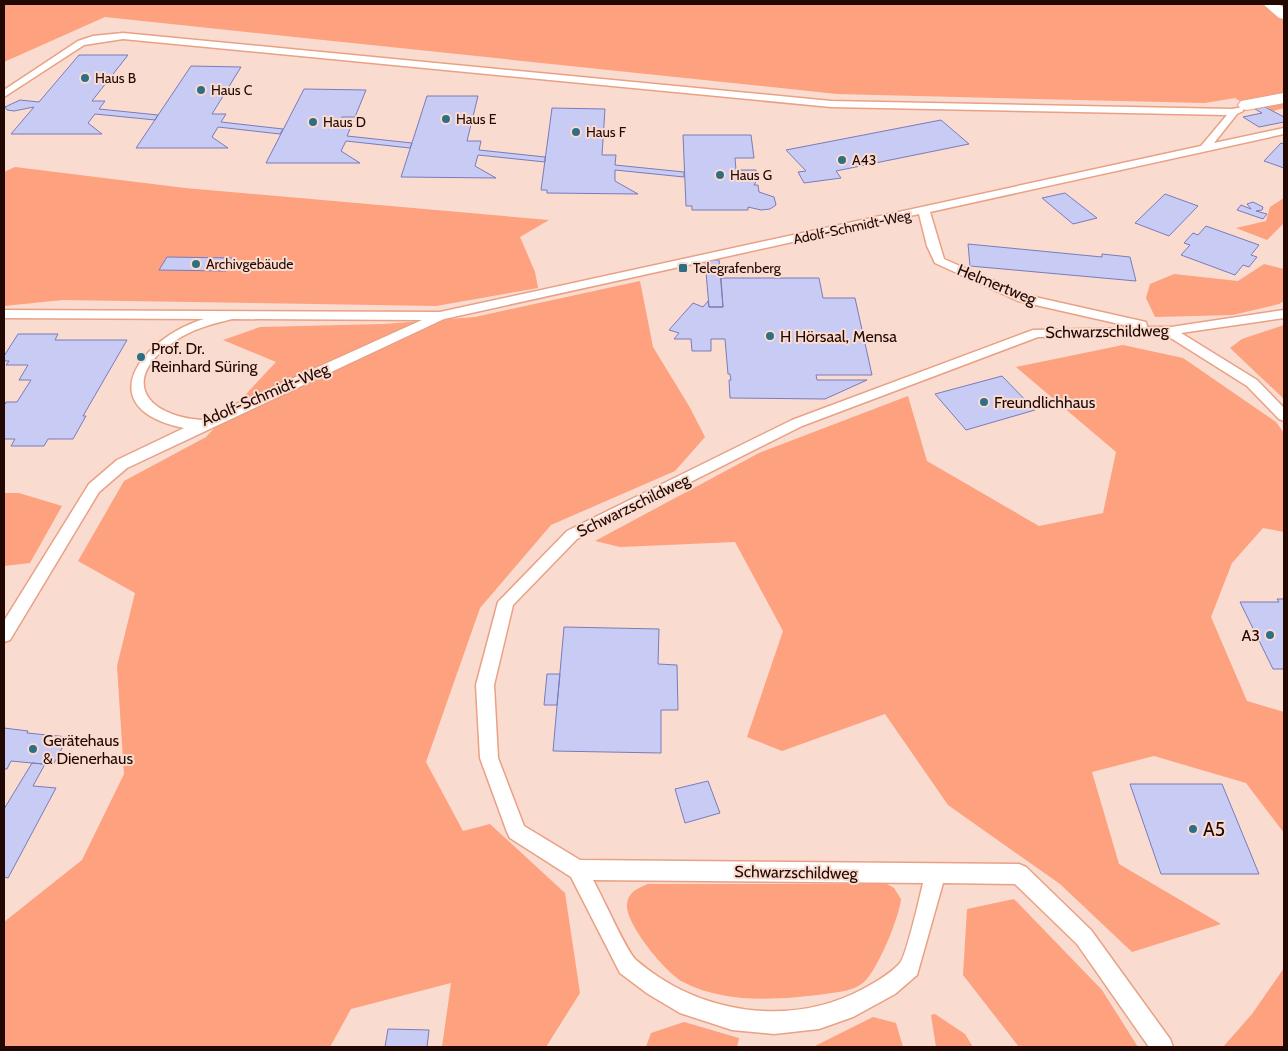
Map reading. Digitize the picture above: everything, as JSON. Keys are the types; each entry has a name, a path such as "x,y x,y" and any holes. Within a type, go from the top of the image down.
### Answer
{"street":[{"path":"1270,4 1284,15"},
{"path":"1240,109 1284,98"}],"lane":[{"path":"4,94 81,43 94,39 123,36 831,104 1240,109"},
{"path":"1204,149 1240,109"},
{"path":"1204,149 1284,131"},
{"name":"Adolf-Schmidt-Weg","path":"232,315 186,330 166,341 149,355 140,369 136,386 141,401 152,412 166,420 203,425 440,316 1204,149"},
{"name":"Helmertweg","path":"924,211 939,261 1022,298 1171,330 1252,384 1284,416"},
{"name":"Adolf-Schmidt-Weg","path":"4,314 440,316"},
{"name":"Schwarzschildweg","path":"1162,1047 1084,937 1019,874 578,870 517,832 490,758 485,685 506,602 572,534 797,423 1037,333 1171,330 1284,314"},
{"path":"4,634 94,488 122,464 203,425"},
{"path":"578,870 627,966 655,987 688,1005 732,1019 774,1023 819,1018 853,1006 888,987 910,968 936,873"}],"shaded area":[{"path":"4,4 1284,4 1284,108 1273,111 1262,104 1249,107 1235,98 1205,103 837,94 105,17 4,62"},
{"path":"15,167 185,188 549,220 520,237 535,272 538,288 436,306 63,300 4,306 4,172"},
{"path":"1284,198 1284,223 1267,240 1236,228 1266,221 1270,207"},
{"path":"1264,264 1284,269 1284,301 1279,304 1233,315 1155,317 1146,298 1150,284 1174,274 1238,281"},
{"path":"640,281 653,347 689,406 705,437 675,471 551,525 480,608 426,762 463,831 490,824 565,893 580,993 546,1047 442,1047 451,983 351,1009 330,1047 4,1047 4,922 82,860 124,774 117,666 135,593 78,561 124,481 206,437 276,362 223,340 260,327 384,324 475,317"},
{"path":"1284,325 1284,399 1230,348 1242,339"},
{"path":"1123,345 1183,358 1276,422 1284,433 1284,532 1263,528 1232,563 1211,617 1247,701 1284,712 1284,833 1246,783 1154,756 1092,772 1119,864 1221,924 1132,952 1060,884 948,805 885,714 782,751 747,737 783,631 735,542 620,547 595,541 759,453 908,396 927,461 1039,526 1103,513 1116,452 1016,367"},
{"path":"4,493 19,493 62,506 30,563 4,566"},
{"path":"648,884 887,884 894,888 901,899 887,943 870,975 860,985 846,991 825,994 790,998 752,999 716,994 699,989 676,977 657,959 639,935 628,913 627,904 631,893"},
{"path":"1014,899 1102,990 1138,1047 1019,1047 963,975 967,909"},
{"path":"1284,968 1284,1047 1223,1047 1252,1014"},
{"path":"935,1014 965,1034 973,1047 936,1047 931,1015"},
{"path":"873,1017 896,1023 903,1047 813,1047"},
{"path":"684,1022 739,1038 737,1047 646,1047 651,1033"}],"building":[{"name":"Haus B","path":"79,55 128,55 92,101 105,101 99,109 158,115 155,120 95,114 88,123 102,134 11,134 34,107 14,111 7,110 5,107 20,100 39,102"},
{"name":"Haus C","path":"191,66 241,67 212,114 226,114 221,122 283,129 280,134 218,127 212,137 228,148 136,148"},
{"name":"Haus D","path":"304,89 366,90 355,117 342,117 338,127 351,127 347,136 412,143 410,148 346,141 341,151 360,163 266,163"},
{"name":"Haus E","path":"427,96 478,96 467,141 481,141 479,150 545,157 545,162 478,155 475,166 496,178 401,177"},
{"path":"1265,107 1284,117 1284,122 1259,127 1243,117 1262,113 1255,109"},
{"name":"Haus F","path":"552,108 605,109 602,155 616,155 615,165 684,172 684,177 615,170 615,181 638,194 547,193 547,190 541,190"},
{"name":"A43","path":"941,120 969,144 836,171 841,178 804,183 798,172 806,171 786,150"},
{"name":"Haus G","path":"683,135 751,135 754,158 735,158 736,170 756,170 757,180 754,185 758,185 759,192 774,197 776,205 770,209 761,210 748,207 748,210 692,210 692,206 686,206"},
{"path":"1281,143 1284,144 1284,168 1264,161"},
{"path":"1065,193 1097,218 1073,224 1042,198"},
{"path":"1165,194 1198,206 1169,236 1135,223"},
{"path":"1253,202 1263,207 1262,210 1256,211 1267,214 1263,219 1237,210 1241,205 1251,209 1247,204"},
{"path":"1206,226 1259,245 1251,255 1257,257 1249,267 1243,265 1235,275 1181,255 1190,245 1184,243 1193,233 1198,235"},
{"path":"968,244 1102,257 1102,254 1130,257 1136,281 970,266"},
{"name":"Archivgebäude","path":"167,257 233,258 226,271 159,270"},
{"path":"705,260 719,260 723,307 709,307"},
{"name":"H Hörsaal, Mensa","path":"721,278 819,278 823,298 855,298 872,375 816,375 817,380 867,380 825,399 730,398 729,380 731,380 730,374 728,374 725,339 711,339 711,351 692,351 691,339 674,339 679,333 669,330 693,303 703,307 708,301 709,307 723,307"},
{"path":"18,334 58,334 55,340 127,340 83,416 86,416 73,439 48,439 44,446 11,446 15,439 4,439 4,406 6,402 17,402 31,380 19,380 28,365 6,365 9,361 4,361 4,356"},
{"name":"Freundlichhaus","path":"1002,376 1035,410 966,430 935,394"},
{"name":"A3","path":"1277,599 1284,599 1284,669 1273,669 1240,602 1279,602"},
{"path":"564,627 659,629 658,664 677,665 678,710 661,710 661,753 553,751"},
{"path":"547,674 560,674 557,705 544,705"},
{"name":"Gerätehaus & Dienerhaus","path":"4,728 28,731 27,733 68,737 53,765 11,761 7,769 4,769"},
{"path":"32,763 45,764 33,786 56,788 8,878 4,877 4,809"},
{"path":"708,781 720,813 685,823 675,789"},
{"name":"A5","path":"1130,784 1222,784 1259,874 1161,874"},
{"path":"388,1029 429,1030 427,1047 385,1047"}],"place":[{"name":"Haus B","path":"85,78"},
{"name":"Haus C","path":"201,90"},
{"name":"Haus E","path":"446,119"},
{"name":"Haus D","path":"313,122"},
{"name":"Haus F","path":"576,132"},
{"name":"A43","path":"842,160"},
{"name":"Haus G","path":"720,175"},
{"name":"Archivgebäude","path":"196,264"},
{"name":"Telegrafenberg","path":"683,268"},
{"name":"H Hörsaal, Mensa","path":"770,336"},
{"name":"Prof. Dr. Reinhard Süring","path":"141,357"},
{"name":"Freundlichhaus","path":"984,402"},
{"name":"A3","path":"1270,635"},
{"name":"Gerätehaus & Dienerhaus","path":"33,749"},
{"name":"A5","path":"1193,829"}]}
